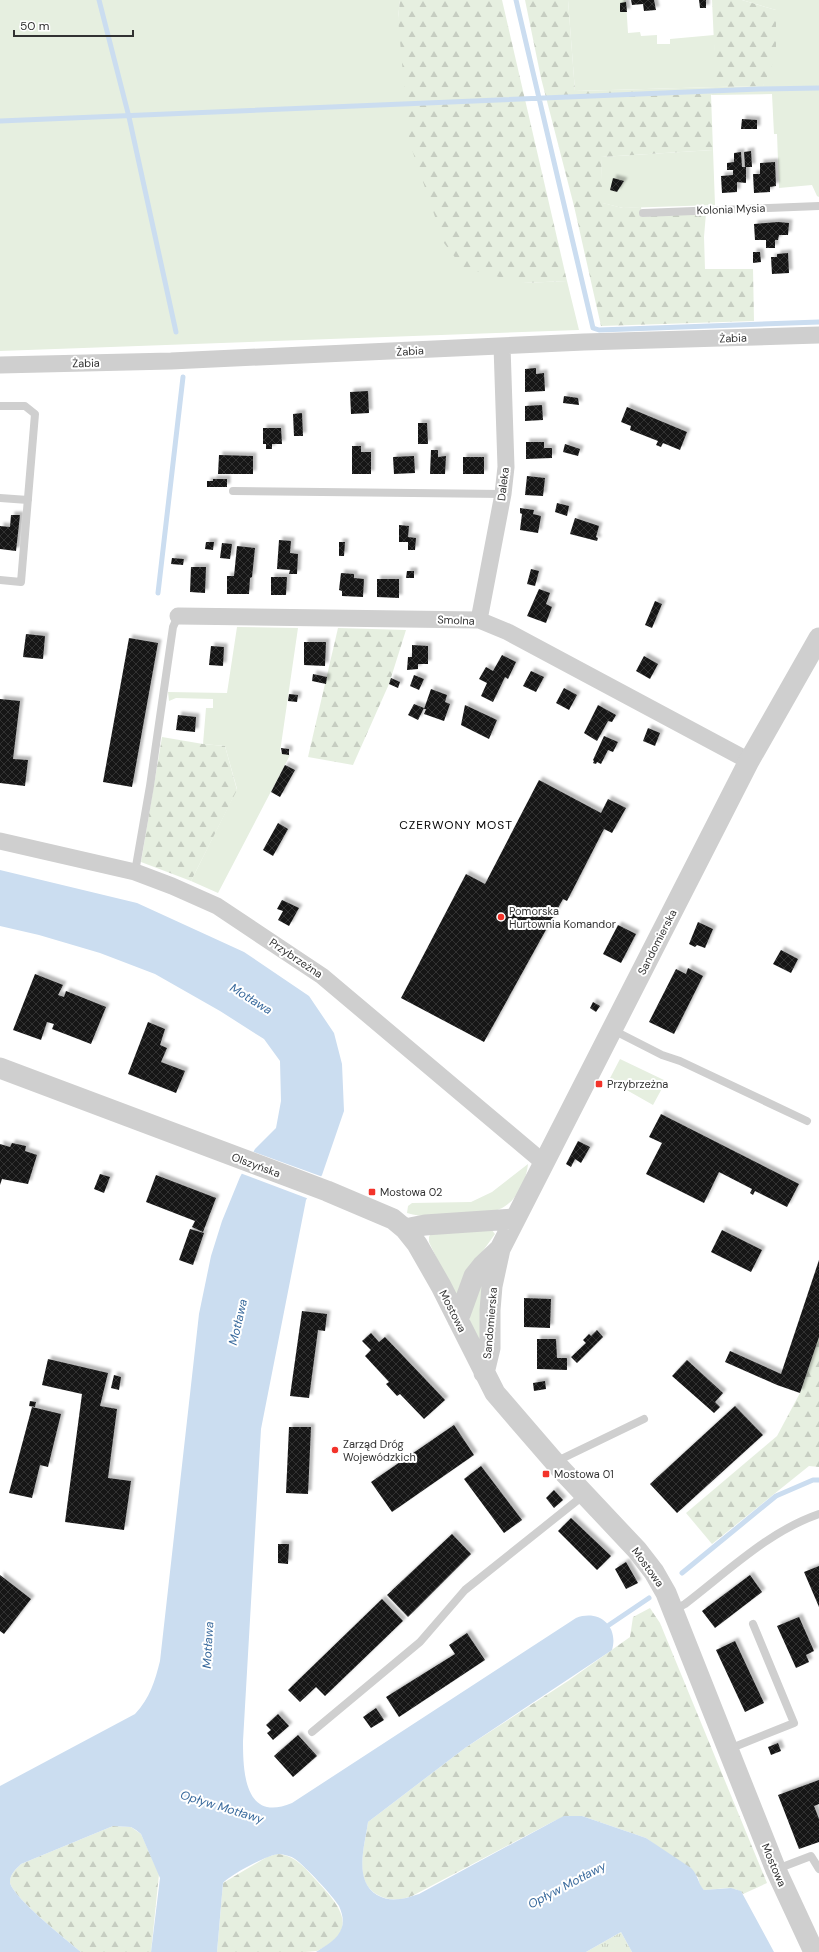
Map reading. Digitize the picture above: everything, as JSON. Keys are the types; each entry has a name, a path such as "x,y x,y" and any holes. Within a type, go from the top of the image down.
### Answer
{"street":[{"name":"Żabia","path":"0,365 171,362 502,346 819,336"},
{"name":"Daleka","path":"479,620 503,494 506,467 502,346"},
{"name":"Smolna","path":"178,616 479,620 508,632 749,761"},
{"name":"Sandomierska","path":"484,1374 490,1348 490,1310 492,1286 500,1248 749,761 819,638"},
{"name":"Przybrzeżna","path":"0,840 134,872 172,886 217,906 322,976 544,1164"},
{"name":"Olszyńska","path":"0,1068 327,1191 393,1219 405,1229"},
{"path":"405,1229 425,1225 515,1219"},
{"name":"Mostowa","path":"405,1229 417,1244 458,1320 484,1374 496,1393 554,1462 650,1566 666,1594 776,1870 814,1952"},
{"name":"Sandomierska","path":"458,1320 474,1276 500,1248"}],"lane":[{"name":"Kolonia Mysia","path":"643,213 819,206"},
{"path":"0,406 25,406 35,414 21,582 0,580"},
{"path":"234,491 503,494"},
{"path":"0,498 28,500"},
{"path":"134,872 150,786 173,627 178,616"},
{"path":"612,1030 662,1055 680,1060 807,1121"},
{"path":"554,1462 644,1419"},
{"path":"312,1732 420,1642 465,1590 584,1495"},
{"path":"673,1611 685,1604 772,1537 801,1520 819,1514"},
{"path":"728,1750 794,1723 753,1624"},
{"path":"776,1870 811,1856 819,1870"}],"green space":[{"path":"0,0 400,0 398,18 523,283 567,281 579,330 0,351"},
{"path":"400,0 502,0 567,281 523,283 463,268 444,243 409,141 398,18"},
{"path":"525,0 568,0 575,91 716,87 712,0 742,0 776,10 776,56 763,86 717,87 711,95 713,150 601,157 603,203 623,208 641,207 642,215 706,213 704,237 705,269 753,269 754,321 601,326 574,206 541,78"},
{"path":"568,0 625,0 628,33 640,32 641,36 657,35 657,44 670,44 670,39 714,35 717,87 763,86 776,10 742,0 819,0 819,197 817,196 812,185 779,188 777,134 774,134 772,94 711,95 716,87 575,91"},
{"path":"713,150 715,205 623,208 602,203 601,157"},
{"path":"237,627 298,628 280,752 290,755 218,893 191,881 237,789 225,746 203,744 206,708 213,708 213,699 176,698 169,701 168,692 227,693"},
{"path":"338,628 406,630 389,684 353,765 308,757"},
{"path":"162,737 225,746 237,790 191,881 141,862"},
{"path":"620,1059 666,1081 653,1105 609,1080"},
{"path":"528,1164 526,1176 515,1197 501,1209 485,1213 437,1216 419,1216 407,1213 408,1206 412,1203 471,1202 492,1192"},
{"path":"491,1229 495,1234 470,1269 459,1296 454,1295 429,1242 431,1233"},
{"path":"482,1274 482,1342 472,1336 469,1314"},
{"path":"819,1335 819,1467 809,1466 712,1544 686,1513 777,1436 800,1393"},
{"path":"650,1608 660,1623 767,1883 743,1894 740,1891 730,1888 704,1890 700,1886 698,1877 646,1838 582,1816 556,1820 407,1898 394,1900 385,1898 376,1894 369,1888 365,1880 362,1861 368,1822 465,1748 568,1681 630,1637 633,1617"},
{"path":"113,1826 131,1827 141,1834 159,1874 151,1952 81,1952 29,1907 13,1889 10,1882 12,1874 21,1864"},
{"path":"277,1854 289,1857 299,1863 308,1871 332,1899 342,1917 343,1926 339,1935 331,1943 317,1951 217,1952 223,1883 267,1857"},
{"path":"621,1932 632,1952 586,1952"}],"water":[{"path":"0,870 137,903 244,952 309,996 334,1033 342,1064 344,1111 322,1175 306,1200 261,1429 243,1741 246,1780 250,1792 256,1801 265,1806 276,1807 292,1803 576,1618 592,1616 599,1618 610,1627 613,1634 612,1650 465,1748 368,1822 362,1862 365,1880 377,1895 392,1900 403,1899 419,1894 564,1816 582,1816 646,1838 691,1868 704,1890 731,1888 741,1891 774,1952 632,1952 621,1932 586,1952 316,1952 331,1942 340,1932 343,1922 339,1906 312,1874 300,1863 292,1857 280,1854 268,1857 250,1865 223,1883 217,1952 151,1952 160,1878 141,1834 131,1827 113,1826 21,1864 10,1879 13,1889 29,1907 81,1952 0,1952 0,1786 135,1714 145,1702 154,1682 160,1661 199,1314 211,1256 222,1221 240,1177 255,1149 276,1128 281,1101 280,1061 264,1039 220,1011 155,974 100,953 39,935 0,926"}],"pier":[{"path":"251,1151 323,1177 309,1199 240,1173"}],"building":[{"path":"631,0 654,0 656,10 644,11 643,4 632,5"},
{"path":"699,0 706,0 706,8 700,8"},
{"path":"626,2 627,12 620,12 620,3"},
{"path":"742,119 757,120 757,129 741,129"},
{"path":"751,151 752,167 746,167 746,183 737,182 737,192 722,193 721,176 733,175 733,170 727,170 727,163 734,162 734,153 741,152 742,167 745,167 744,152"},
{"path":"775,162 776,186 770,187 770,192 754,193 753,174 760,174 760,163"},
{"path":"613,178 624,181 617,192 610,190"},
{"path":"778,222 789,223 788,235 779,235 778,240 775,240 775,248 766,248 766,240 755,240 754,224"},
{"path":"753,252 760,252 761,262 753,263"},
{"path":"788,253 789,273 772,274 771,257 777,257 777,254"},
{"path":"536,368 536,374 544,373 545,391 525,392 525,369"},
{"path":"368,391 369,413 351,414 350,392"},
{"path":"564,396 578,398 579,405 563,403"},
{"path":"542,405 543,420 525,421 525,406"},
{"path":"627,407 687,432 680,450 663,443 661,447 656,445 658,441 630,430 631,426 621,422"},
{"path":"302,413 303,436 294,436 293,414"},
{"path":"418,423 427,423 428,444 418,444"},
{"path":"263,428 281,428 282,444 272,444 272,449 266,449 266,444 263,444"},
{"path":"526,442 544,442 544,448 552,448 552,458 526,459"},
{"path":"565,444 580,449 578,456 563,452"},
{"path":"352,446 361,446 361,452 371,452 371,474 352,474"},
{"path":"431,450 438,450 438,457 446,456 445,474 430,474"},
{"path":"219,455 253,456 253,474 218,474"},
{"path":"414,456 415,473 394,474 393,457"},
{"path":"463,457 484,457 484,474 463,474"},
{"path":"527,476 545,478 543,496 525,495"},
{"path":"213,479 227,479 227,487 207,487 207,481 213,481"},
{"path":"557,503 569,506 567,516 555,512"},
{"path":"520,508 534,510 533,514 541,516 538,533 520,530 522,514 520,513"},
{"path":"11,515 20,515 16,551 0,549 0,526 10,527"},
{"path":"575,518 599,526 596,537 598,538 597,541 570,534"},
{"path":"399,525 409,526 408,537 416,538 415,550 408,550 408,542 399,542"},
{"path":"279,540 291,541 290,553 298,554 297,574 289,574 290,570 277,569"},
{"path":"206,542 214,542 213,550 205,549"},
{"path":"339,542 345,542 344,556 339,556"},
{"path":"222,543 232,544 230,559 220,558"},
{"path":"237,546 255,548 249,594 227,594 227,576 234,576"},
{"path":"172,558 184,559 183,565 171,564"},
{"path":"191,567 206,567 205,593 190,592"},
{"path":"531,569 539,571 535,586 527,584"},
{"path":"407,571 414,571 414,578 406,578"},
{"path":"341,573 354,574 354,578 364,579 363,597 342,596 342,591 339,590"},
{"path":"271,577 287,577 286,595 271,595"},
{"path":"377,579 399,579 399,598 377,597"},
{"path":"539,589 550,593 546,604 552,607 546,623 527,616"},
{"path":"655,601 662,604 652,628 645,625"},
{"path":"26,634 45,636 43,659 23,657"},
{"path":"129,638 158,643 132,787 103,782"},
{"path":"304,642 326,642 325,666 304,665"},
{"path":"412,645 428,646 428,664 418,664 418,669 407,670 408,657 412,657"},
{"path":"211,646 224,647 223,666 209,665"},
{"path":"502,655 516,662 508,679 505,677 493,702 481,696 487,683 479,679 486,667 493,671"},
{"path":"644,656 658,664 650,679 636,671"},
{"path":"531,671 544,677 536,692 523,686"},
{"path":"313,674 327,677 326,684 312,681"},
{"path":"414,675 424,679 419,690 410,686"},
{"path":"391,678 400,682 398,688 389,684"},
{"path":"564,688 577,695 569,710 556,703"},
{"path":"431,689 447,695 445,702 450,704 444,721 424,714 426,709 424,709"},
{"path":"289,694 298,695 297,702 288,701"},
{"path":"0,699 20,701 13,759 28,760 25,786 0,783"},
{"path":"414,704 424,708 418,720 408,715"},
{"path":"465,705 497,720 489,739 461,725"},
{"path":"598,705 616,715 612,722 608,721 597,741 584,733"},
{"path":"178,715 196,717 195,732 176,730"},
{"path":"648,728 660,733 655,746 643,741"},
{"path":"604,736 618,742 613,752 608,750 601,764 597,762 596,764 593,763 593,760"},
{"path":"281,748 289,749 289,755 282,754"},
{"path":"285,765 295,770 280,797 271,792"},
{"path":"539,780 601,813 608,799 626,808 612,833 604,829 567,901 563,899 484,1042 401,998 466,874 485,884"},
{"path":"278,823 288,829 273,856 263,850"},
{"path":"282,900 299,908 289,926 278,920 283,911 277,909"},
{"path":"698,922 713,929 705,948 697,945 695,947 689,944"},
{"path":"618,925 636,934 621,963 603,954"},
{"path":"781,950 798,959 791,973 773,964"},
{"path":"688,968 703,976 674,1034 649,1022 676,969 686,974"},
{"path":"35,974 63,985 58,995 64,997 66,991 106,1007 91,1044 52,1029 54,1024 47,1022 41,1040 13,1030"},
{"path":"593,1002 600,1006 596,1012 590,1008"},
{"path":"148,1022 165,1029 160,1045 167,1048 161,1062 185,1071 176,1093 128,1074"},
{"path":"661,1114 799,1184 787,1207 755,1191 753,1195 750,1193 752,1189 719,1172 704,1203 646,1174 662,1143 649,1137"},
{"path":"578,1141 590,1147 581,1163 575,1159 571,1167 566,1164"},
{"path":"12,1143 26,1146 25,1151 37,1155 28,1184 2,1179 0,1185 0,1144 10,1147"},
{"path":"100,1174 110,1177 104,1193 94,1189"},
{"path":"156,1175 216,1198 203,1232 192,1227 195,1221 146,1202"},
{"path":"190,1229 204,1233 193,1265 179,1260"},
{"path":"722,1230 762,1250 751,1272 711,1252"},
{"path":"819,1260 819,1337 800,1393 777,1385 725,1362 730,1351 781,1374"},
{"path":"524,1298 551,1299 550,1328 524,1327"},
{"path":"302,1311 327,1314 325,1331 318,1330 309,1398 290,1396"},
{"path":"597,1330 603,1337 577,1363 571,1357 586,1343 583,1340 589,1334 591,1336"},
{"path":"371,1333 379,1342 385,1337 445,1400 424,1419 400,1394 397,1396 386,1384 389,1382 365,1356 371,1350 362,1341"},
{"path":"537,1339 556,1339 557,1358 567,1358 567,1370 537,1369"},
{"path":"48,1359 108,1373 100,1406 117,1409 108,1478 131,1481 124,1530 65,1522 82,1394 42,1385"},
{"path":"687,1360 723,1393 715,1402 720,1407 714,1413 672,1376"},
{"path":"114,1375 121,1377 119,1390 111,1388"},
{"path":"545,1381 546,1389 534,1391 533,1383"},
{"path":"30,1401 36,1402 35,1407 29,1406"},
{"path":"735,1406 763,1435 677,1513 650,1484"},
{"path":"32,1407 61,1414 48,1467 40,1465 32,1498 9,1493"},
{"path":"454,1425 474,1455 392,1512 371,1482"},
{"path":"289,1427 311,1427 308,1494 286,1493"},
{"path":"481,1466 522,1520 504,1533 464,1479"},
{"path":"554,1490 563,1500 554,1508 546,1498"},
{"path":"571,1518 611,1556 597,1570 558,1531"},
{"path":"452,1534 471,1554 408,1617 387,1595"},
{"path":"278,1544 289,1544 288,1564 278,1563"},
{"path":"626,1562 638,1583 626,1589 615,1569"},
{"path":"819,1566 819,1607 804,1572"},
{"path":"0,1575 31,1599 4,1634 0,1631"},
{"path":"750,1575 762,1592 715,1628 702,1611"},
{"path":"382,1599 403,1621 325,1696 316,1687 300,1702 288,1690"},
{"path":"799,1617 814,1651 806,1655 809,1662 796,1668 777,1626"},
{"path":"467,1633 485,1660 399,1717 386,1697 455,1654 449,1645"},
{"path":"735,1641 764,1703 745,1712 716,1650"},
{"path":"376,1708 384,1720 371,1728 363,1717"},
{"path":"278,1714 289,1726 273,1740 267,1733 271,1730 266,1725"},
{"path":"298,1735 317,1756 293,1777 274,1756"},
{"path":"778,1743 781,1751 771,1755 768,1747"},
{"path":"819,1780 819,1804 814,1806 819,1819 819,1842 799,1849 778,1795"}],"waterway":[{"path":"99,0 129,117 176,332"},
{"path":"516,0 593,328 599,330 819,322"},
{"path":"0,121 759,89 819,88"},
{"path":"158,593 183,377"},
{"path":"682,1573 776,1496 813,1480 819,1480"},
{"path":"609,1625 649,1598"}],"place":[{"name":"Pomorska Hurtownia Komandor","path":"501,917"},
{"name":"Przybrzeżna","path":"599,1084"},
{"name":"Mostowa 02","path":"372,1192"},
{"name":"Zarząd Dróg Wojewódzkich","path":"335,1450"},
{"name":"Mostowa 01","path":"546,1474"}],"district":[{"name":"CZERWONY MOST","path":"456,825"}],"water label":[{"name":"Motława","path":"251,999"},
{"name":"Motława","path":"238,1322"},
{"name":"Motława","path":"208,1645"},
{"name":"Opływ Motławy","path":"222,1807"},
{"name":"Opływ Motławy","path":"567,1885"}]}
